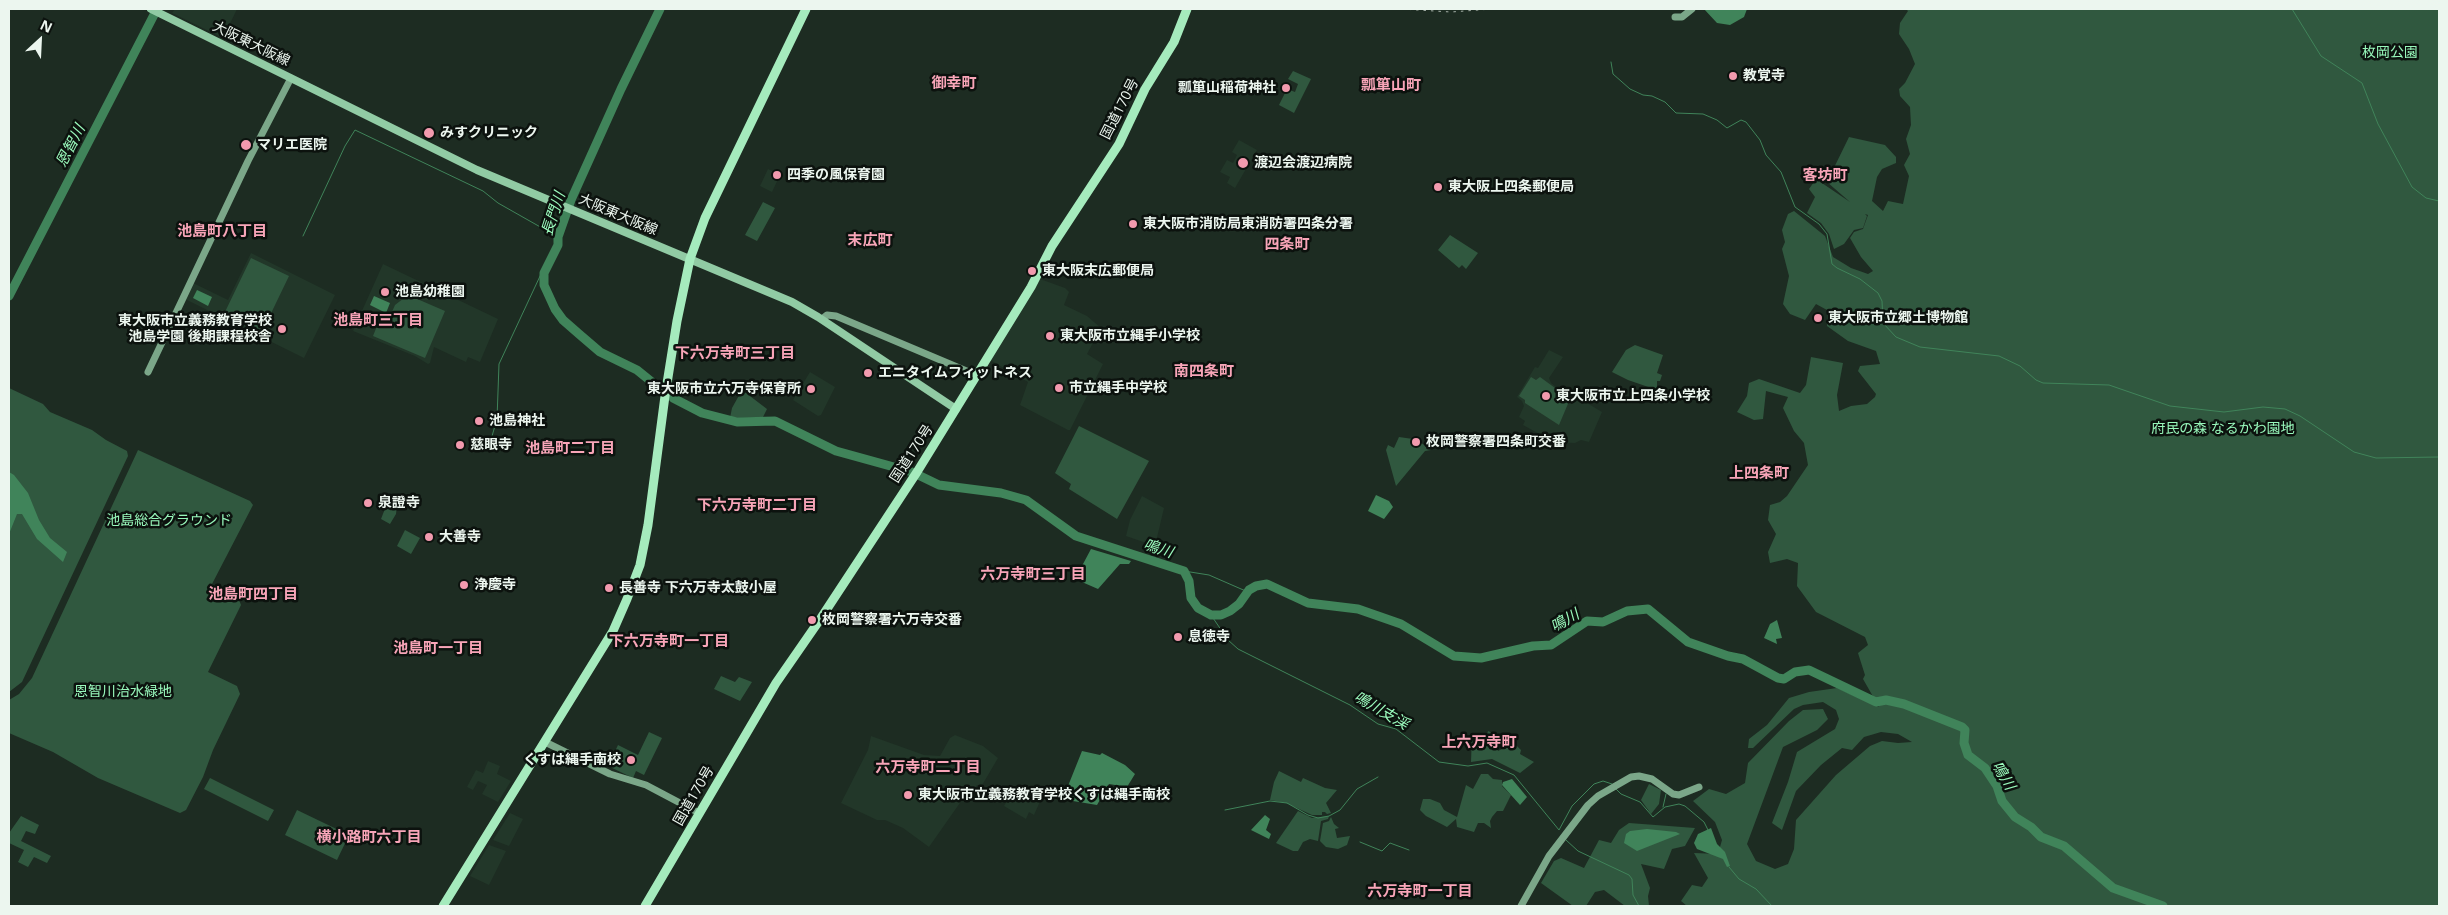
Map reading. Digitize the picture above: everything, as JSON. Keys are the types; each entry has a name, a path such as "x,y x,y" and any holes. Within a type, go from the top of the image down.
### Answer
{"highway":[{"path":"442,906 613,632 640,565 648,526 677,321 690,258 705,218 806,9"},
{"name":"国道170号","path":"645,906 776,683 915,475 1031,287 1052,246 1119,144 1145,89 1174,42 1187,9"}],"main road":[{"name":"大阪東大阪線","path":"151,9 477,170 766,290 822,320 956,409"}],"street":[{"path":"1675,17 1682,17 1692,9"},
{"path":"148,372 248,161 291,78"},
{"path":"822,320 826,315 836,316 976,375"},
{"path":"545,742 610,774 646,785 700,813"},
{"path":"1521,906 1554,849 1592,800 1632,777 1639,776 1649,778 1673,794 1679,795 1699,787"}],"shaded area":[{"path":"175,9 237,9 223,38 172,13"},
{"path":"1704,9 1747,9 1744,17 1730,25 1717,23"},
{"path":"1239,140 1257,150 1235,188 1227,183 1230,177 1220,172 1227,160 1233,163 1237,155 1232,152"},
{"path":"768,169 780,175 772,192 760,186"},
{"name":"東大阪市立義務教育学校 池島学園 後期課程校舎","path":"251,253 335,295 304,358 185,299 193,283 228,300"},
{"path":"383,264 498,319 480,362 468,357 466,362 434,347 430,363 428,364 415,356 353,331"},
{"path":"1040,279 1065,288 1069,292 1064,305 1087,316 1101,328 1087,354 1103,364 1070,430 1020,405 1028,382 990,360"},
{"path":"197,290 212,297 208,306 193,298"},
{"path":"374,296 390,303 386,313 370,305"},
{"name":"東大阪市立上四条小学校","path":"1549,350 1563,357 1549,378 1551,383 1562,392 1572,394 1602,412 1589,442 1581,440 1575,443 1554,442 1523,425 1525,421 1519,417 1524,406 1517,397 1535,367 1538,368"},
{"path":"810,372 835,387 821,415 818,416 793,400"},
{"path":"9,472 14,475 28,493 39,520 50,538 67,552 63,562 37,539 22,514 17,514 9,534"},
{"path":"1376,495 1389,501 1393,507 1384,519 1368,511"},
{"path":"1142,496 1164,508 1155,546 1126,536 1130,520"},
{"path":"1091,549 1131,561 1129,564 1120,564 1098,589 1075,579"},
{"path":"1777,620 1782,638 1776,639 1777,644 1764,638 1770,624"},
{"name":"東大阪市立義務教育学校くすは縄手南校","path":"955,735 983,746 998,758 981,787 977,785 967,799 962,800 929,847 903,828 885,820 877,820 841,803 868,750 871,736 924,755 940,756 950,738"},
{"path":"1082,751 1100,755 1102,753 1125,765 1135,774 1127,787 1109,784 1097,805 1067,800 1064,796"},
{"path":"488,761 500,766 497,774 511,781 498,802 482,794 487,785 478,781 473,790 467,787 476,770 483,773"},
{"path":"1512,779 1527,797 1520,805 1502,785 1503,782"},
{"path":"1015,786 1042,797 1034,815 1029,812 1026,819 1004,806"},
{"path":"510,813 523,819 509,846 493,840"},
{"path":"1265,815 1270,819 1266,830 1271,834 1269,839 1251,830"},
{"path":"1711,828 1717,844 1725,852 1730,866 1727,867 1723,859 1697,849 1694,843 1698,834"},
{"path":"1647,829 1680,834 1637,851 1624,843 1626,834 1630,831"},
{"path":"489,845 506,851 489,885 470,876"}],"green space":[{"path":"1906,9 2439,9 2439,906 1687,906 1681,901 1692,885 1702,887 1708,878 1694,853 1718,854 1722,840 1715,822 1693,801 1709,789 1726,794 1745,783 1748,763 1789,721 1803,710 1823,709 1828,719 1817,730 1783,747 1747,844 1756,861 1775,869 1788,864 1794,849 1796,820 1836,775 1870,746 1882,741 1912,742 1898,734 1881,732 1864,737 1852,750 1842,748 1821,765 1796,791 1782,830 1772,823 1797,752 1835,729 1839,719 1836,710 1823,702 1803,705 1794,709 1753,748 1748,748 1749,739 1767,725 1789,698 1809,692 1837,688 1879,707 1863,679 1865,675 1858,653 1868,645 1865,637 1816,612 1797,586 1798,563 1787,559 1770,563 1768,552 1776,534 1768,520 1770,505 1780,502 1787,496 1808,465 1804,443 1794,431 1783,408 1788,397 1766,391 1763,419 1754,420 1737,412 1747,396 1749,383 1759,379 1800,393 1806,385 1811,357 1843,363 1837,395 1839,411 1851,406 1867,404 1875,397 1876,394 1858,371 1860,366 1880,364 1876,351 1848,341 1827,326 1827,310 1816,304 1805,320 1790,314 1783,304 1789,276 1782,249 1785,242 1782,230 1788,214 1794,211 1825,236 1833,257 1851,268 1868,274 1873,271 1861,257 1850,238 1854,232 1863,229 1868,215 1865,214 1867,216 1863,228 1854,230 1844,244 1834,249 1829,234 1821,223 1807,213 1815,197 1809,189 1816,179 1850,202 1827,182 1849,137 1885,145 1896,157 1896,163 1882,169 1877,177 1872,201 1883,211 1888,201 1903,204 1909,176 1904,165 1910,154 1906,139 1911,125 1910,107 1900,96 1899,89 1905,83 1915,64 1909,49 1899,34 1900,23 1908,11"},
{"path":"1293,71 1311,79 1294,113 1279,105 1287,89 1295,92 1298,84 1288,79"},
{"path":"763,202 775,208 757,241 745,235"},
{"path":"1450,235 1478,253 1466,269 1462,265 1459,268 1438,250"},
{"path":"251,258 289,276 262,332 224,314"},
{"path":"408,295 445,311 425,358 373,336 381,316 389,319 395,305"},
{"path":"1635,345 1663,355 1657,373 1662,375 1660,381 1657,381 1657,390 1612,372 1626,350"},
{"path":"1531,377 1536,380 1540,377 1570,399 1559,425 1525,403 1525,400 1519,396"},
{"path":"9,388 43,404 50,412 92,430 127,451 128,456 22,682 9,692"},
{"path":"742,390 767,409 763,417 730,418 732,408"},
{"path":"1079,426 1149,461 1117,519 1069,489 1071,484 1055,473"},
{"path":"1399,437 1413,439 1412,443 1417,445 1420,442 1431,450 1425,451 1396,486 1386,450 1388,445 1394,448"},
{"name":"恩智川治水緑地","path":"138,450 250,501 253,505 212,584 238,597 241,605 208,672 237,686 240,694 213,750 203,777 186,810 180,813 98,778 53,752 9,733 9,700 19,694 32,678"},
{"path":"388,501 397,505 396,514 390,524 381,519"},
{"path":"405,530 420,538 411,554 397,546"},
{"path":"721,676 735,682 739,677 752,682 740,701 714,689"},
{"path":"1488,731 1499,736 1494,743 1498,751 1514,743 1521,750 1520,754 1534,762 1520,773 1492,759 1471,762 1472,734 1486,738"},
{"name":"くすは縄手南校","path":"649,732 662,738 644,775 636,771 633,778 608,766 618,745 638,755"},
{"path":"1279,771 1301,782 1303,778 1325,788 1337,790 1326,803 1331,813 1322,812 1322,815 1312,815 1286,803 1270,800 1274,782"},
{"path":"1481,774 1488,774 1493,779 1502,780 1502,786 1511,795 1503,811 1497,811 1492,817 1490,821 1491,828 1484,823 1478,823 1474,832 1457,827 1456,819 1447,827 1426,816 1420,810 1423,799 1430,799 1440,803 1444,810 1457,817 1466,785 1473,789"},
{"path":"210,778 274,810 268,821 204,789"},
{"path":"1649,784 1661,790 1659,804 1651,814 1641,800"},
{"path":"297,810 349,835 337,860 285,835"},
{"path":"1298,811 1312,818 1329,816 1328,819 1321,821 1318,841 1310,839 1303,842 1298,851 1293,851 1276,843"},
{"path":"21,816 39,825 35,834 26,831 21,841 51,856 47,863 34,857 28,867 18,862 24,850 9,843 9,833"},
{"path":"1331,817 1334,824 1339,828 1335,829 1337,838 1350,836 1347,845 1338,849 1326,847 1320,841 1323,823 1329,821"},
{"path":"1629,823 1695,828 1685,846 1672,849 1664,869 1641,864 1650,888 1648,896 1649,906 1625,906 1604,890 1595,892 1586,906 1573,906 1541,883 1554,861 1561,858 1584,868 1599,840 1611,843 1619,830"}],"waterway":[{"name":"恩智川","path":"9,296 157,9"},
{"name":"長門川","path":"658,387 637,370 600,352 563,320 555,309 544,285 544,273 558,245 558,237 571,200 621,89 660,9"},
{"path":"2292,9 2321,56 2362,83 2378,124 2412,187 2426,198 2439,201"},
{"path":"1611,62 1613,74 1630,89 1665,102 1676,113 1703,114 1717,120 1727,128 1741,120 1746,122 1760,140 1766,155 1781,172 1795,207 1819,224 1827,234 1832,264 1860,279 1878,293 1882,301 1883,323 1896,337 1920,347 1999,356 2020,366 2036,380 2043,383 2109,385 2170,406 2224,412 2263,407 2285,409 2300,416 2354,452 2376,458 2439,457"},
{"path":"303,236 345,146 355,130 483,191 498,203 558,237"},
{"path":"490,443 497,419 499,364 541,274 544,273"},
{"name":"鳴川","path":"673,398 702,413 737,422 775,421 836,451 912,472 939,485 1001,493 1026,500 1076,536 1184,571 1189,581 1191,598 1198,608 1211,615 1221,615 1230,611 1239,604 1249,590 1256,586 1267,584 1308,603 1358,609 1401,624 1454,656 1481,658 1533,646 1551,645 1587,621 1603,622 1627,611 1648,609 1688,642 1728,656 1743,659 1778,678 1784,679 1795,672 1809,670 1876,702 1886,700 1904,704 1962,727 1965,730 1964,743 1968,755 1985,768 1997,786 2002,801 2015,817 2031,827 2041,837 2064,846 2113,888 2163,906"},
{"path":"1184,571 1209,575 1248,592"},
{"name":"鳴川支渓","path":"1211,615 1228,640 1238,649 1350,705 1378,724 1396,729 1439,762 1468,766 1487,763 1514,775 1559,830 1572,806 1594,784 1603,781 1612,784"},
{"path":"1225,810 1270,801 1287,803 1308,815 1318,818 1329,816 1340,810 1357,789 1378,777"},
{"name":"鳴川支渓","path":"1616,789 1621,794 1640,802 1653,817 1665,807 1679,804 1685,806 1704,822 1708,830"},
{"path":"1663,807 1666,794"},
{"path":"1566,840 1578,851 1629,875 1632,879 1633,895 1639,906"},
{"path":"1360,842 1382,851 1390,843 1409,850"},
{"name":"鳴川支渓","path":"1729,867 1739,879 1756,889 1772,906"}],"railway":[{"path":"1401,9 1451,12 1492,9"}],"place":[{"name":"教覚寺","path":"1733,76"},
{"name":"瓢箪山稲荷神社","path":"1286,88"},
{"name":"みすクリニック","path":"429,133"},
{"name":"マリエ医院","path":"246,145"},
{"name":"渡辺会渡辺病院","path":"1243,163"},
{"name":"四季の風保育園","path":"777,175"},
{"name":"東大阪上四条郵便局","path":"1438,187"},
{"name":"東大阪市消防局東消防署四条分署","path":"1133,224"},
{"name":"東大阪末広郵便局","path":"1032,271"},
{"name":"池島幼稚園","path":"385,292"},
{"name":"東大阪市立郷土博物館","path":"1818,318"},
{"name":"東大阪市立義務教育学校 池島学園 後期課程校舎","path":"282,329"},
{"name":"東大阪市立縄手小学校","path":"1050,336"},
{"name":"エニタイムフィットネス","path":"868,373"},
{"name":"市立縄手中学校","path":"1059,388"},
{"name":"東大阪市立六万寺保育所","path":"811,389"},
{"name":"東大阪市立上四条小学校","path":"1546,396"},
{"name":"池島神社","path":"479,421"},
{"name":"枚岡警察署四条町交番","path":"1416,442"},
{"name":"慈眼寺","path":"460,445"},
{"name":"泉證寺","path":"368,503"},
{"name":"大善寺","path":"429,537"},
{"name":"浄慶寺","path":"464,585"},
{"name":"長善寺 下六万寺太鼓小屋","path":"609,588"},
{"name":"枚岡警察署六万寺交番","path":"812,620"},
{"name":"息徳寺","path":"1178,637"},
{"name":"くすは縄手南校","path":"631,760"},
{"name":"東大阪市立義務教育学校くすは縄手南校","path":"908,795"}],"district":[{"name":"御幸町","path":"954,84"},
{"name":"瓢箪山町","path":"1391,86"},
{"name":"客坊町","path":"1825,176"},
{"name":"池島町八丁目","path":"222,232"},
{"name":"末広町","path":"870,241"},
{"name":"四条町","path":"1287,245"},
{"name":"池島町三丁目","path":"378,321"},
{"name":"下六万寺町三丁目","path":"735,354"},
{"name":"南四条町","path":"1204,372"},
{"name":"池島町二丁目","path":"570,449"},
{"name":"上四条町","path":"1759,474"},
{"name":"下六万寺町二丁目","path":"757,506"},
{"name":"六万寺町三丁目","path":"1033,575"},
{"name":"池島町四丁目","path":"253,595"},
{"name":"下六万寺町一丁目","path":"669,642"},
{"name":"池島町一丁目","path":"438,649"},
{"name":"上六万寺町","path":"1479,743"},
{"name":"六万寺町二丁目","path":"928,768"},
{"name":"横小路町六丁目","path":"369,838"},
{"name":"六万寺町一丁目","path":"1420,892"}],"park label":[{"name":"枚岡公園","path":"2390,53"},
{"name":"府民の森 なるかわ園地","path":"2223,429"},
{"name":"池島総合グラウンド","path":"169,521"}]}
